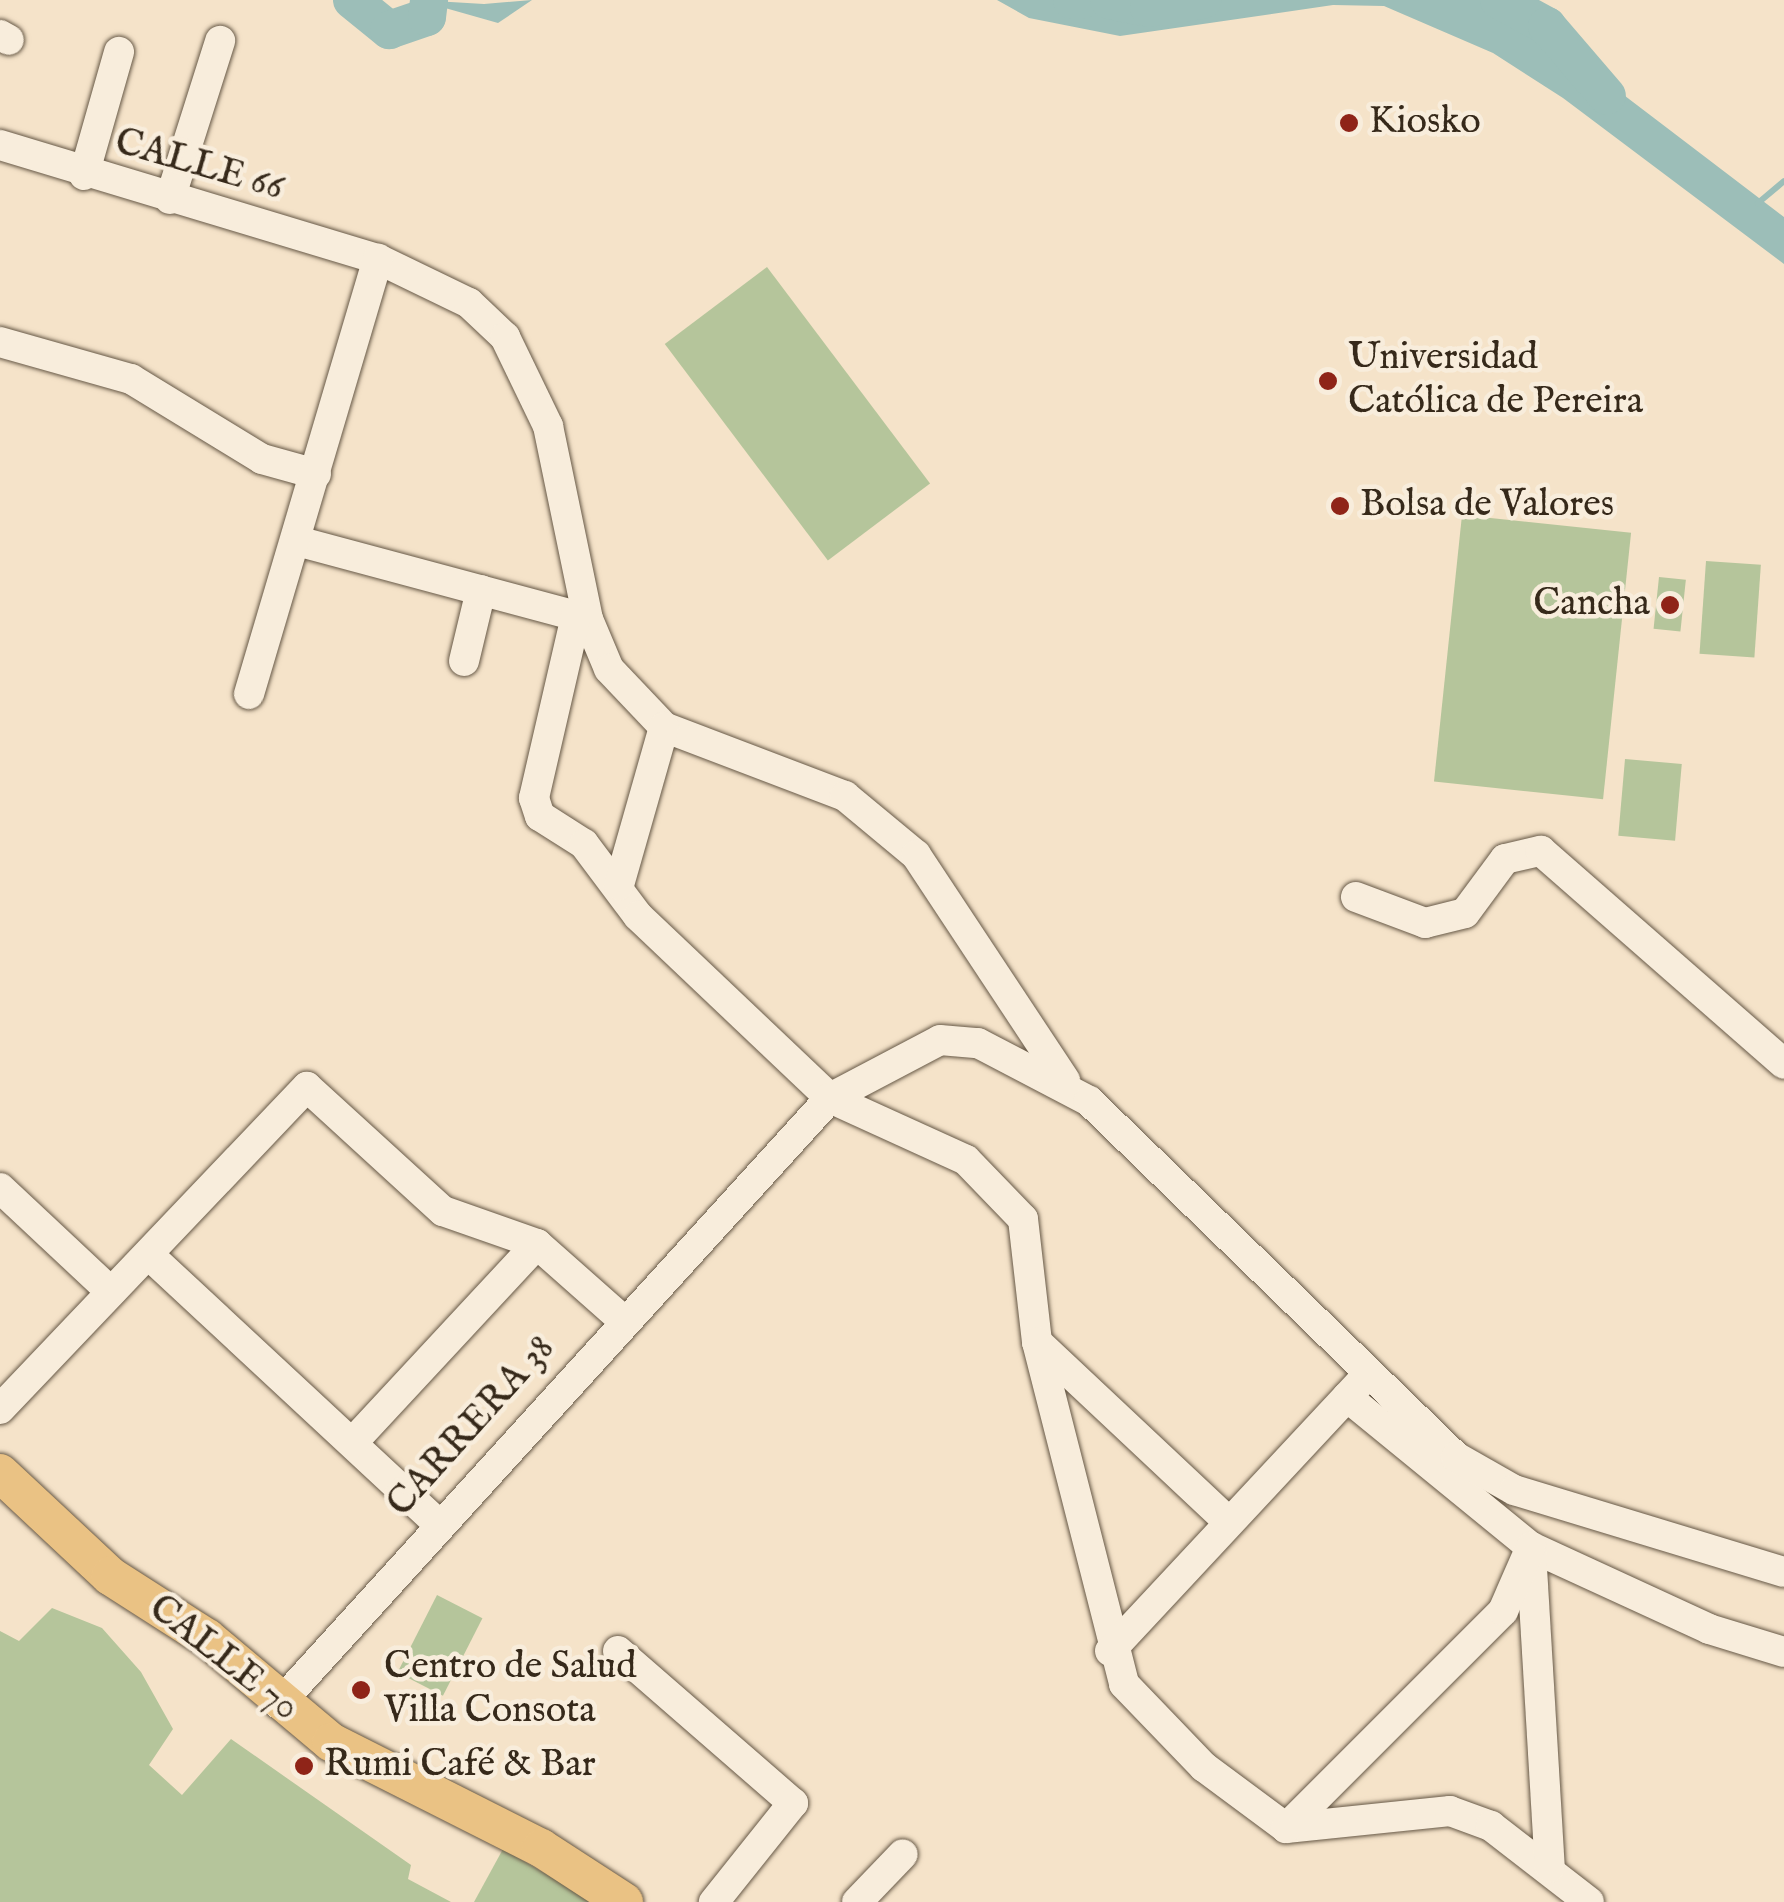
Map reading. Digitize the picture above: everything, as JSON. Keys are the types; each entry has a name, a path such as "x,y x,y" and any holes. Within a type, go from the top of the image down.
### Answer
{"main road":[{"name":"CALLE 70","path":"0,1473 110,1576 207,1638 279,1704 331,1742 541,1848 624,1902"}],"street":[{"path":"170,199 220,40"},
{"path":"84,175 119,52"},
{"name":"CALLE 66","path":"0,145 84,175 378,259 468,303 505,337 548,426 582,617"},
{"path":"249,694 378,259"},
{"path":"0,342 131,378 262,460 316,474"},
{"path":"297,541 582,617 609,668 664,728 845,796 916,856 1068,1084 1456,1457 1514,1490 1784,1572"},
{"path":"464,662 481,590"},
{"path":"582,617 534,798 540,816 584,844 619,885 638,916 830,1098 966,1160 1022,1219 1037,1342 1110,1650 1124,1684 1204,1767 1286,1828 1450,1811 1491,1826 1590,1902"},
{"path":"619,885 664,728"},
{"path":"1356,898 1425,923 1465,914 1505,859 1541,851 1784,1064"},
{"path":"1016,1006 978,1043 1068,1084"},
{"name":"CARRERA 38","path":"279,1704 438,1523 623,1320 731,1211 830,1098 904,1051 940,1040 978,1043"},
{"path":"0,1409 307,1088 443,1212 537,1244 623,1320"},
{"path":"0,1188 111,1292"},
{"path":"353,1442 537,1244"},
{"path":"149,1255 438,1523"},
{"path":"1037,1342 1229,1522"},
{"path":"1110,1650 1368,1375"},
{"path":"1347,1398 1531,1547 1709,1630 1784,1652"},
{"path":"1286,1828 1502,1611 1531,1547"},
{"path":"1531,1547 1550,1868"},
{"path":"618,1651 792,1802 714,1902"},
{"path":"857,1902 902,1854"}],"green space":[{"path":"767,267 930,483 828,560 665,344"},
{"path":"1462,515 1631,533 1603,799 1434,782"},
{"path":"1706,561 1761,565 1754,658 1700,654"},
{"name":"Cancha","path":"1659,577 1686,580 1680,632 1654,629"},
{"path":"1625,759 1682,764 1675,841 1618,836"},
{"path":"437,1595 482,1618 443,1696 398,1673"},
{"path":"52,1608 102,1628 141,1672 173,1729 149,1765 182,1795 231,1739 411,1865 408,1879 451,1902 0,1902 0,1631 19,1641"},
{"path":"503,1849 594,1902 474,1902"}],"water":[{"path":"417,0 484,4 532,0 498,23"},
{"path":"997,0 1499,0 1784,217 1784,264 1563,98 1493,53 1384,6 1333,5 1120,36 1029,18"}],"waterway":[{"path":"352,0 389,30 427,17 429,0"},
{"path":"1072,0 1082,0"},
{"path":"1109,0 1149,8 1202,0"},
{"path":"1499,0 1547,26 1607,96"},
{"path":"1758,203 1784,181"}],"place":[{"name":"Kiosko","path":"1349,123"},
{"name":"Universidad Católica de Pereira","path":"1328,381"},
{"name":"Bolsa de Valores","path":"1340,506"},
{"name":"Cancha","path":"1670,605"},
{"name":"Centro de Salud Villa Consota","path":"361,1690"},
{"name":"Rumi Café & Bar","path":"304,1766"}]}
